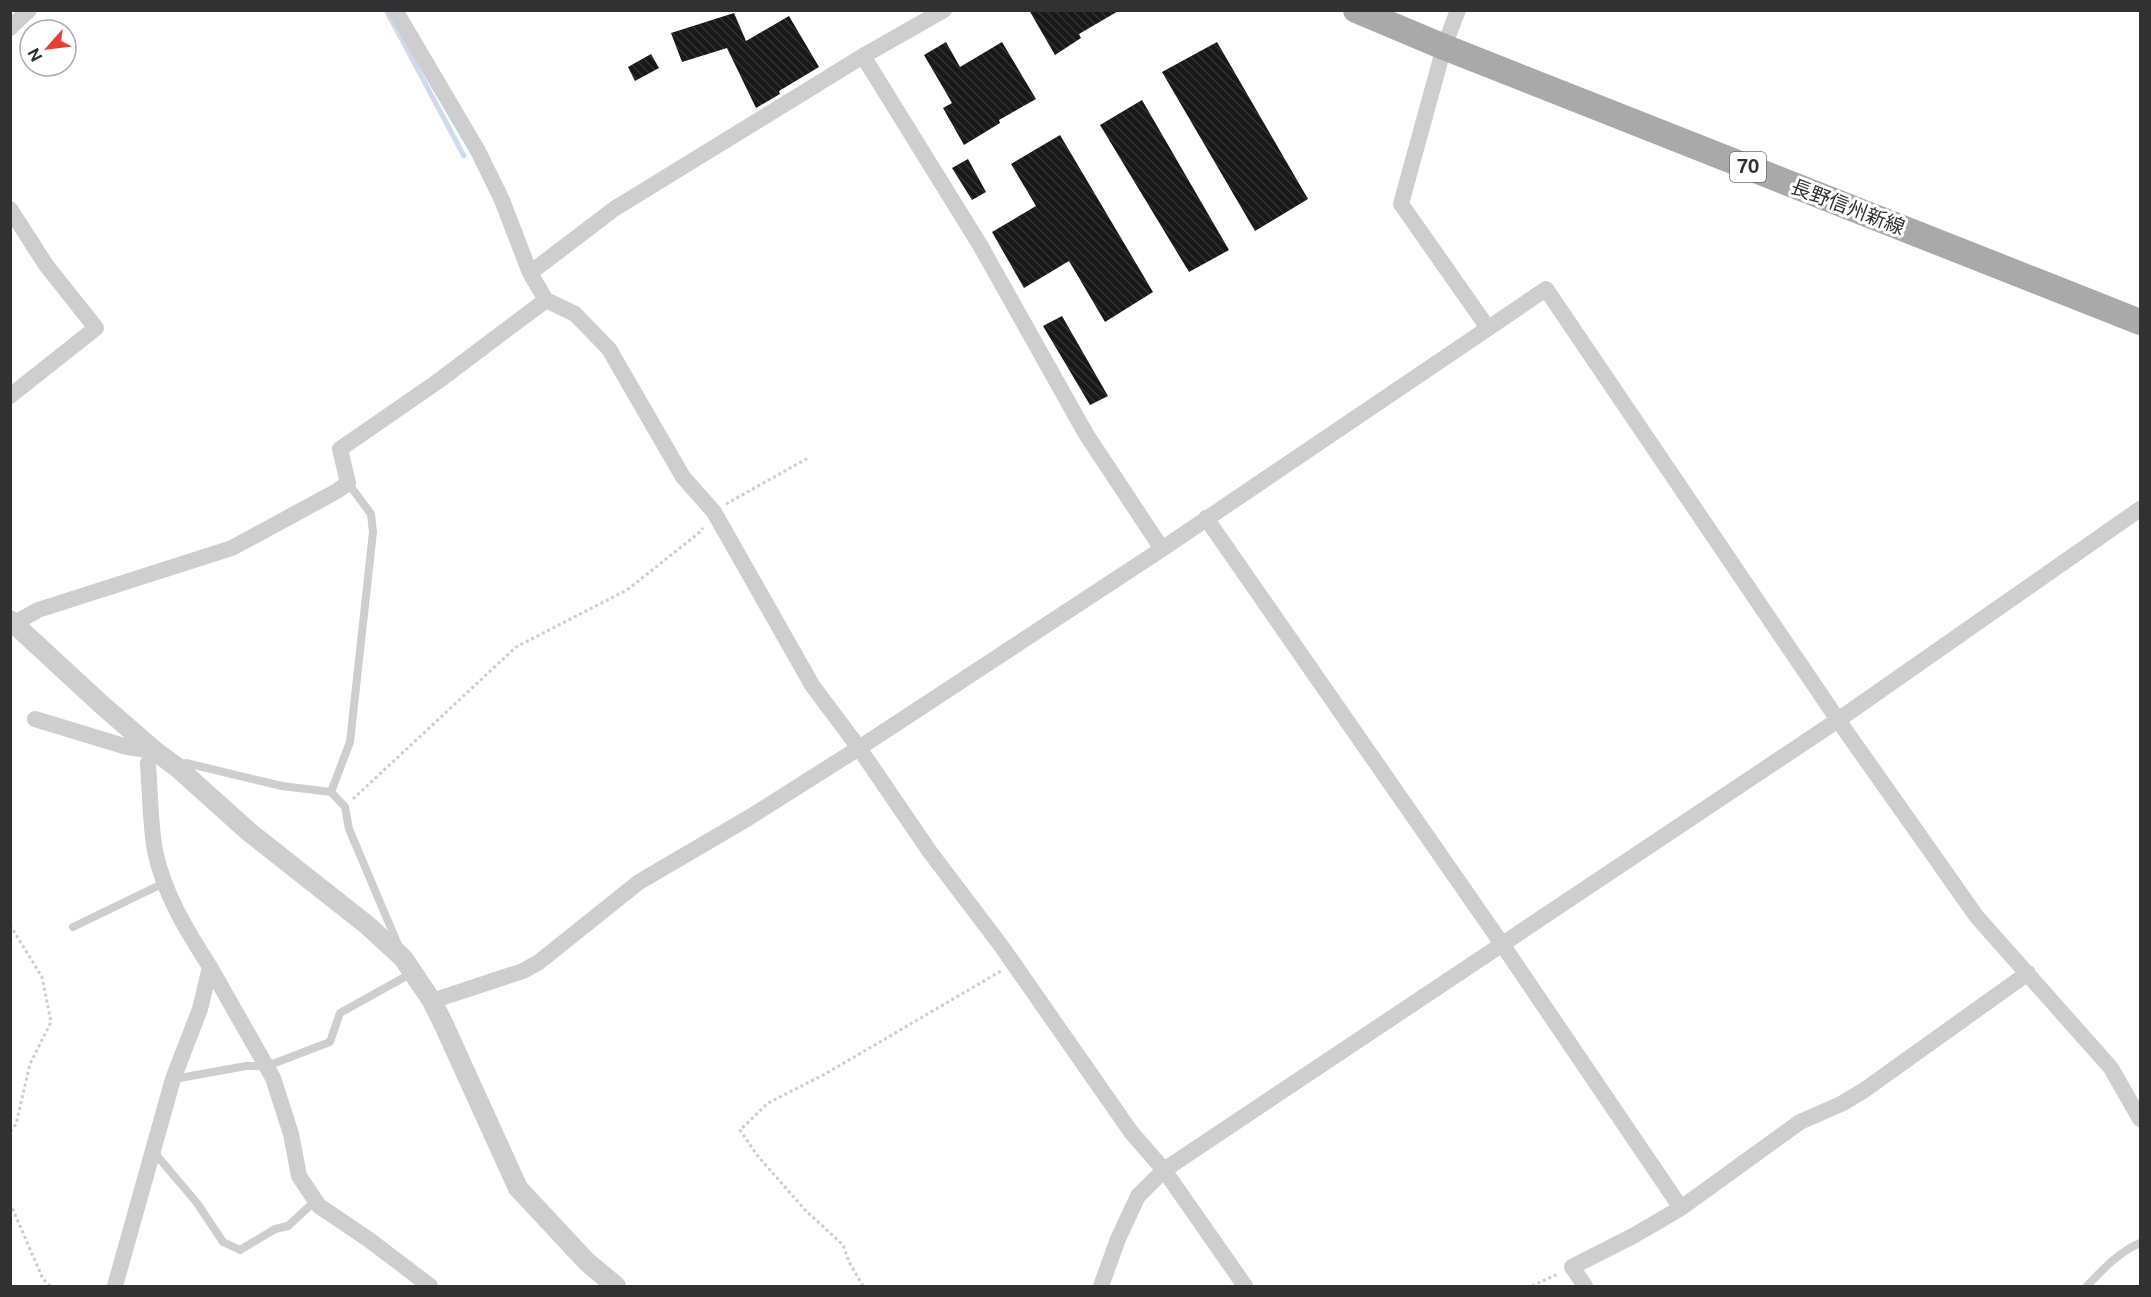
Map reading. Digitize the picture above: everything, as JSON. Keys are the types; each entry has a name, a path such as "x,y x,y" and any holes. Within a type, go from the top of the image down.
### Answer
{"main road":[{"name":"長野信州新線","path":"1356,10 1444,48 2140,322"}],"street":[{"path":"10,28 29,10"},
{"path":"395,10 478,151 502,200 530,273 546,300 575,314 609,349 683,477 714,512 812,685 860,748 930,852 1013,963 1131,1132 1164,1170 1245,1287"},
{"path":"530,273 614,209 863,56 944,10"},
{"path":"1458,10 1444,48 1401,204 1488,328"},
{"path":"863,56 980,245 1086,434 1162,549"},
{"path":"10,209 46,265 96,328 10,396"},
{"path":"432,1001 523,971 539,962 639,882 750,817 860,748 1162,549 1546,289 1838,720 1977,917 2111,1068 2140,1119"},
{"path":"546,300 437,382 340,449 348,483 338,491 232,548 38,610 13,621 102,705 178,768 248,831 367,925 408,966 432,1001 518,1188 587,1262 616,1287"},
{"path":"1101,1287 1118,1239 1138,1196 1164,1170 1838,720 2140,509"},
{"path":"1206,518 1502,944 1681,1208"},
{"path":"35,719 127,747 155,751"},
{"path":"155,751 148,763 155,849 164,883 184,927 210,967 273,1078 291,1134 299,1176 319,1206 368,1239 430,1287"},
{"path":"115,1287 164,1119 173,1079 200,1009 210,967"},
{"path":"1585,1287 1572,1267 1681,1208 1800,1122 1841,1104 1863,1091 2028,973"}],"lane":[{"path":"331,792 350,742 373,532 371,514 348,483"},
{"path":"173,1079 246,1066 267,1066 330,1042 340,1013 408,966 349,829 345,807 331,792 282,786 186,763 178,768"},
{"path":"73,927 164,883"},
{"path":"153,1151 197,1203 223,1242 240,1250 274,1229 288,1226 315,1201"},
{"path":"2087,1287 2103,1268 2129,1248 2140,1243"}],"path":[{"path":"345,807 516,647 627,590 700,532 714,512 808,458"},
{"path":"10,925 42,976 51,1022 30,1064 16,1124 10,1132"},
{"path":"863,1287 849,1262 843,1245 805,1210 757,1155 740,1130 768,1103 834,1069 1013,963"},
{"path":"10,1203 43,1279 50,1287"},
{"path":"1532,1287 1572,1267"}],"building":[{"path":"1029,10 1120,10 1079,34 1081,38 1055,55"},
{"path":"734,13 746,41 789,16 819,67 756,108 727,48 682,62 671,33"},
{"path":"946,42 960,67 1002,42 1036,99 999,120 1000,123 964,145 943,108 952,103 924,55"},
{"path":"1217,42 1308,199 1255,231 1162,72"},
{"path":"651,54 659,68 635,81 628,67"},
{"path":"1142,100 1229,250 1189,272 1100,125"},
{"path":"1060,135 1153,292 1105,322 1069,261 1024,288 992,232 1036,206 1011,164"},
{"path":"968,159 986,192 972,200 952,168"},
{"path":"1062,316 1108,396 1090,405 1043,326"}],"waterway":[{"path":"386,10 464,156"}]}
